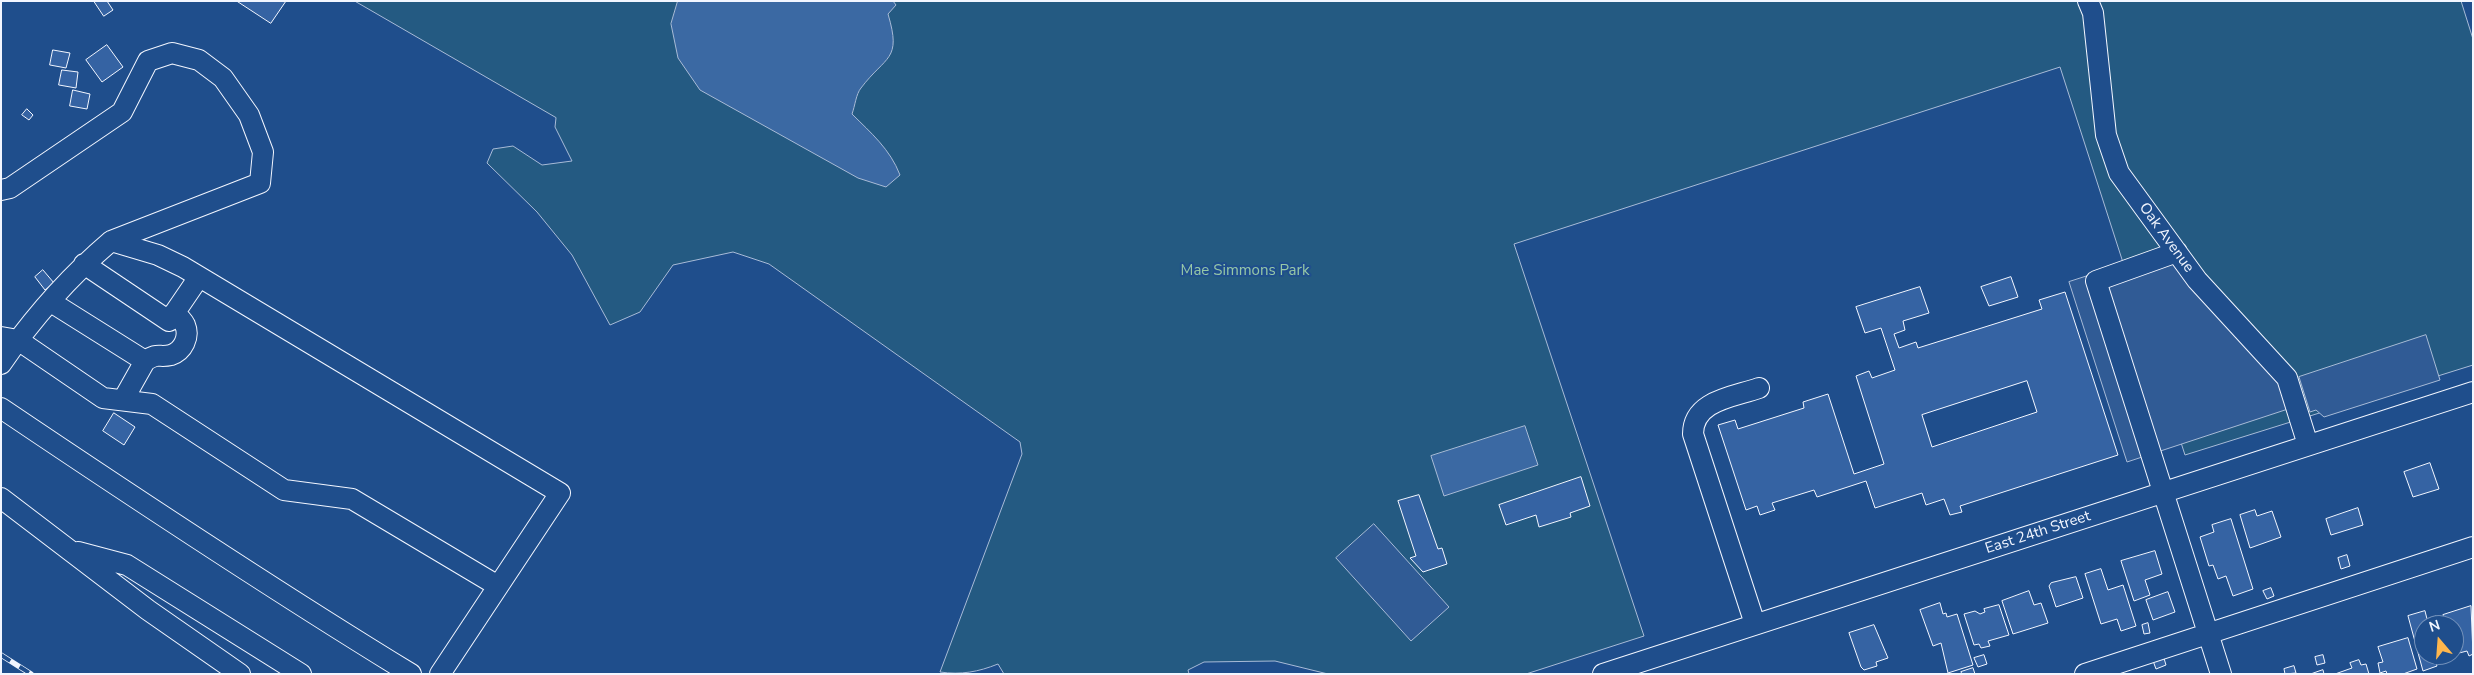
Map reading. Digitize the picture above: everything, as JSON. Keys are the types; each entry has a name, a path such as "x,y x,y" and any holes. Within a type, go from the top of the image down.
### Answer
{"street":[{"name":"Oak Avenue","path":"2088,1 2093,13 2106,135 2118,173 2197,280 2288,378 2308,445"},
{"path":"1,190 10,188 122,112 148,61 172,53 199,60 222,78 249,114 263,152 260,183 111,241 84,264 51,302 9,339 1,364"},
{"path":"111,241 158,255 199,277 560,493 440,674"},
{"path":"2177,252 2096,281 2220,674"},
{"path":"84,264 169,321 199,277"},
{"path":"51,302 145,361"},
{"path":"123,400 145,361 155,354 170,355 181,349 186,337 185,326 174,313"},
{"path":"9,339 103,398 152,404 284,490 352,499 498,586"},
{"path":"1755,624 1693,434 1693,427 1695,419 1704,407 1759,388"},
{"name":"East 24th Street","path":"1603,674 2473,392"},
{"path":"1,408 332,626 411,674"},
{"path":"1,498 148,610 240,674"},
{"path":"2085,674 2473,547"},
{"path":"71,551 127,565 301,674"}],"green space":[{"name":"Mae Simmons Park","path":"355,1 2461,1 2473,39 2473,365 2185,455 2060,67 1514,244 1644,636 1526,674 1328,674 1275,661 1204,662 1188,670 1189,674 1004,674 998,664 969,672 940,672 1022,454 1020,442 769,264 733,252 673,265 640,312 610,325 572,255 537,212 487,163 493,149 513,146 542,165 572,161 555,127 556,118"}],"shaded area":[{"path":"678,1 893,1 896,5 888,14 892,29 892,49 889,56 859,91 852,114 885,149 900,175 886,187 858,178 700,90 678,58 671,24"},
{"path":"2162,252 2280,385 2288,409 2127,462 2069,282"},
{"path":"2426,335 2440,380 2324,417 2316,410 2310,412 2299,377"},
{"path":"1525,426 1538,465 1444,496 1431,456"},
{"path":"1374,524 1449,607 1411,641 1336,558"}],"building":[{"path":"94,1 107,1 113,10 104,16"},
{"path":"237,1 286,1 271,23"},
{"path":"107,45 123,67 102,82 86,60"},
{"path":"53,50 70,53 66,68 50,65"},
{"path":"62,70 78,72 76,88 59,85"},
{"path":"73,90 90,94 87,109 70,106"},
{"path":"27,109 33,115 29,120 22,115"},
{"path":"43,270 54,283 45,290 35,277"},
{"path":"2011,277 2018,297 1989,306 1981,287"},
{"path":"1920,287 1929,313 1903,321 1905,330 1894,334 1899,348 1916,342 1918,348 2042,309 2039,300 2065,292 2118,455 1960,506 1962,512 1950,515 1944,499 1926,505 1922,493 1875,508 1866,481 1817,497 1814,490 1772,503 1775,510 1760,515 1757,506 1746,510 1718,425 1735,420 1738,429 1804,408 1803,402 1828,394 1854,474 1884,464 1856,376 1869,371 1872,378 1895,370 1881,328 1865,333 1856,307","holes":["2027,381 2037,412 1932,447 1922,415"]},
{"path":"114,413 135,427 124,445 103,431"},
{"path":"2430,463 2439,489 2413,497 2404,472"},
{"path":"1581,477 1590,506 1570,513 1571,517 1539,527 1536,515 1506,525 1499,505"},
{"path":"1419,495 1438,549 1442,548 1447,564 1423,572 1410,558 1416,556 1398,501"},
{"path":"2358,508 2363,525 2331,535 2326,519"},
{"path":"2255,510 2257,516 2272,511 2281,537 2250,548 2240,515"},
{"path":"2231,519 2253,589 2233,596 2226,576 2218,579 2213,565 2209,566 2200,537 2214,532 2212,525"},
{"path":"2155,551 2162,574 2145,580 2150,595 2134,601 2121,561"},
{"path":"2347,555 2350,566 2341,569 2338,558"},
{"path":"2101,569 2108,590 2123,585 2136,626 2121,631 2117,619 2101,624 2085,574"},
{"path":"2076,577 2083,598 2056,607 2049,586 2051,583"},
{"path":"2271,588 2274,596 2267,599 2263,591"},
{"path":"2029,591 2034,605 2041,603 2048,623 2013,634 2002,601"},
{"path":"2168,592 2175,612 2153,620 2146,600"},
{"path":"1940,603 1943,614 1946,613 1947,617 1957,614 1973,665 1948,673 1941,643 1933,646 1920,610"},
{"path":"1999,605 2009,635 1988,641 1990,646 1981,648 1979,644 1974,645 1964,614 1975,611 1980,614 1985,612 1984,609"},
{"path":"2471,606 2473,654 2469,656 2467,651 2464,652 2464,615 2443,615"},
{"path":"2425,611 2426,615 2414,615 2414,638 2408,616"},
{"path":"2148,623 2150,633 2144,634 2142,625"},
{"path":"1874,625 1888,658 1876,662 1877,666 1864,670 1861,667 1849,633"},
{"path":"2408,638 2414,665 2417,669 2403,674 2387,674 2386,671 2380,673 2378,663 2383,662 2378,647"},
{"path":"1984,655 1987,664 1978,667 1974,658"},
{"path":"2163,655 2166,665 2156,669 2152,658"},
{"path":"2323,655 2325,663 2317,665 2315,657"},
{"path":"2359,660 2361,665 2366,664 2369,674 2335,674 2352,668 2350,663"},
{"path":"2421,665 2437,665 2437,666 2423,671"},
{"path":"2294,666 2296,673 2285,674 2284,669"},
{"path":"1973,668 1975,674 1962,674 1961,672"},
{"path":"2323,670 2324,674 2311,674"}],"railway":[{"path":"1,655 31,674"}]}
